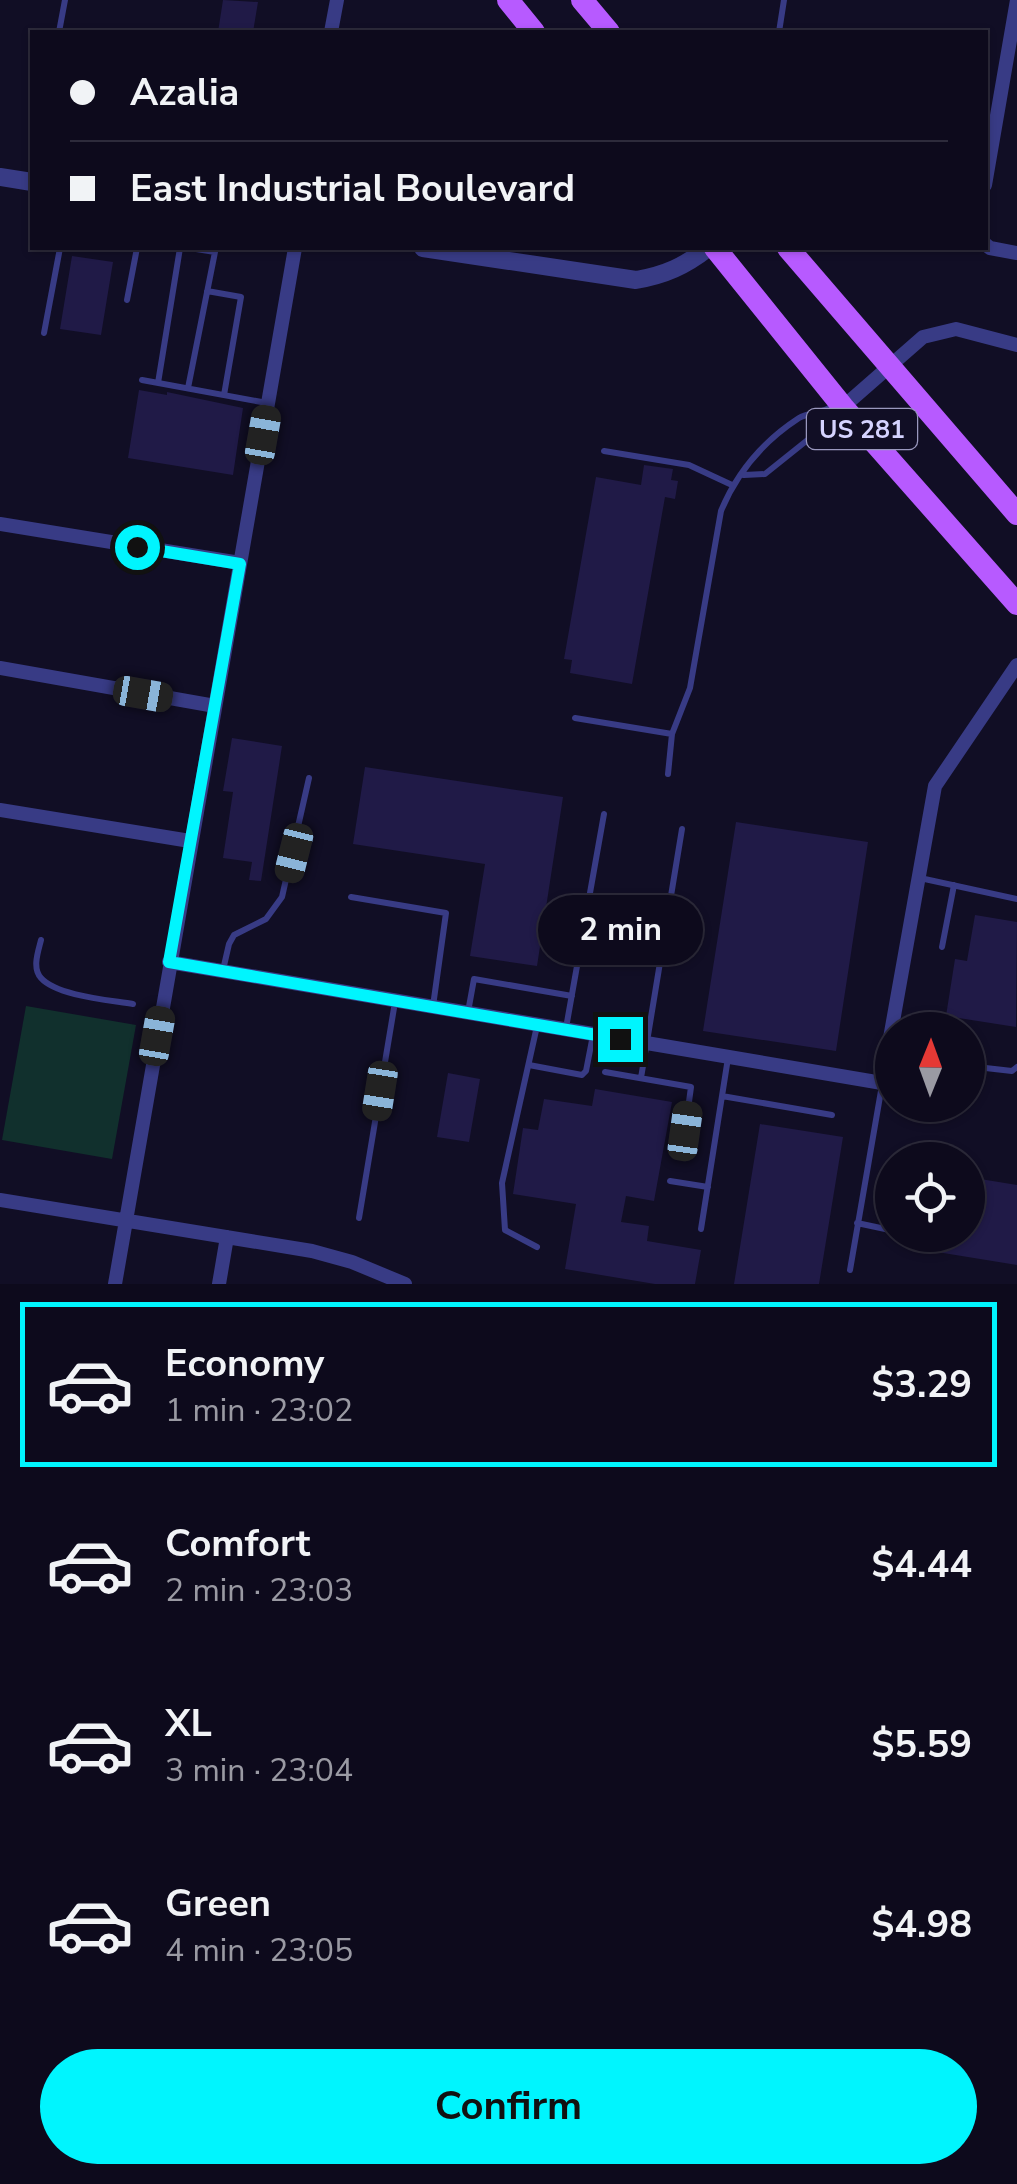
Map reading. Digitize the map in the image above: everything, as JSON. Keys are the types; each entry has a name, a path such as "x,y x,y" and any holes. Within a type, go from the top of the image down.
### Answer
{"main road":[{"path":"508,0 532,30"},
{"path":"582,0 607,30"},
{"name":"US 281","path":"713,250 834,408 1017,604"},
{"name":"US 281","path":"797,250 1017,514"}],"street":[{"path":"332,30 337,0"},
{"path":"988,168 1017,0"},
{"path":"0,177 30,182"},
{"path":"988,246 1017,253"},
{"path":"115,1284 295,250"},
{"path":"436,250 636,280 661,276 708,250"},
{"path":"834,408 892,367 923,337 956,329 1017,346"},
{"path":"0,524 240,564"},
{"path":"897,1012 935,786 1017,665"},
{"path":"0,668 215,706"},
{"path":"0,810 190,841"},
{"path":"169,962 875,1083"},
{"path":"0,1200 228,1237 352,1262 405,1284"},
{"path":"219,1284 228,1237"}],"lane":[{"path":"58,30 66,0"},
{"path":"779,30 784,0"},
{"path":"44,333 60,250"},
{"path":"128,300 137,250"},
{"path":"158,382 180,250"},
{"path":"188,388 215,252 202,250"},
{"path":"207,291 241,296 224,394"},
{"path":"142,380 268,403"},
{"path":"668,774 672,734 690,688 722,512 732,484 744,474 748,458 803,415 834,408"},
{"path":"744,474 764,474 820,430 834,408"},
{"path":"604,452 689,466 732,484"},
{"path":"575,718 672,734"},
{"path":"223,971 231,939 266,919 282,897 309,778"},
{"path":"566,1030 604,814"},
{"path":"642,1078 682,829"},
{"path":"918,878 1017,899"},
{"path":"942,948 954,885"},
{"path":"351,897 446,912 432,1007"},
{"path":"41,940 36,966 41,978 59,990 133,1004"},
{"path":"468,1013 474,978 572,996"},
{"path":"359,1218 395,1000"},
{"path":"537,1025 502,1183 506,1230 537,1247"},
{"path":"529,1065 582,1075 593,1034"},
{"path":"701,1229 728,1057"},
{"path":"985,1068 1012,1071 1017,1067"},
{"path":"605,1072 691,1087 685,1131"},
{"path":"722,1096 832,1115"},
{"path":"850,1270 875,1121"},
{"path":"670,1181 708,1187"},
{"path":"856,1223 875,1227"}],"green space":[{"path":"26,1006 136,1025 112,1159 2,1140"}],"building":[{"path":"223,0 258,2 253,30 218,30"},
{"path":"72,256 113,262 101,335 60,329"},
{"path":"139,390 243,408 233,475 128,458"},
{"path":"644,465 673,469 671,480 678,481 675,499 665,497 632,684 570,673 572,660 564,659 596,477 641,485"},
{"path":"232,738 282,746 261,881 249,880 252,862 223,858 233,792 223,791"},
{"path":"365,767 563,797 537,966 470,956 485,864 353,844"},
{"path":"736,822 868,842 836,1051 703,1031"},
{"path":"975,915 1017,922 1016,1027 985,1022 985,1012 947,1012 955,959 967,961"},
{"path":"448,1073 480,1079 469,1142 437,1137"},
{"path":"595,1089 672,1102 654,1201 626,1196 621,1222 649,1226 647,1241 701,1250 695,1284 655,1284 565,1269 576,1204 513,1194 523,1128 538,1130 544,1099 592,1106"},
{"path":"760,1124 843,1137 819,1284 734,1284"},
{"path":"985,1180 1017,1185 1017,1265 937,1252 985,1252"}],"route":[{"path":"137,547 240,564 169,962 620,1039"}]}
